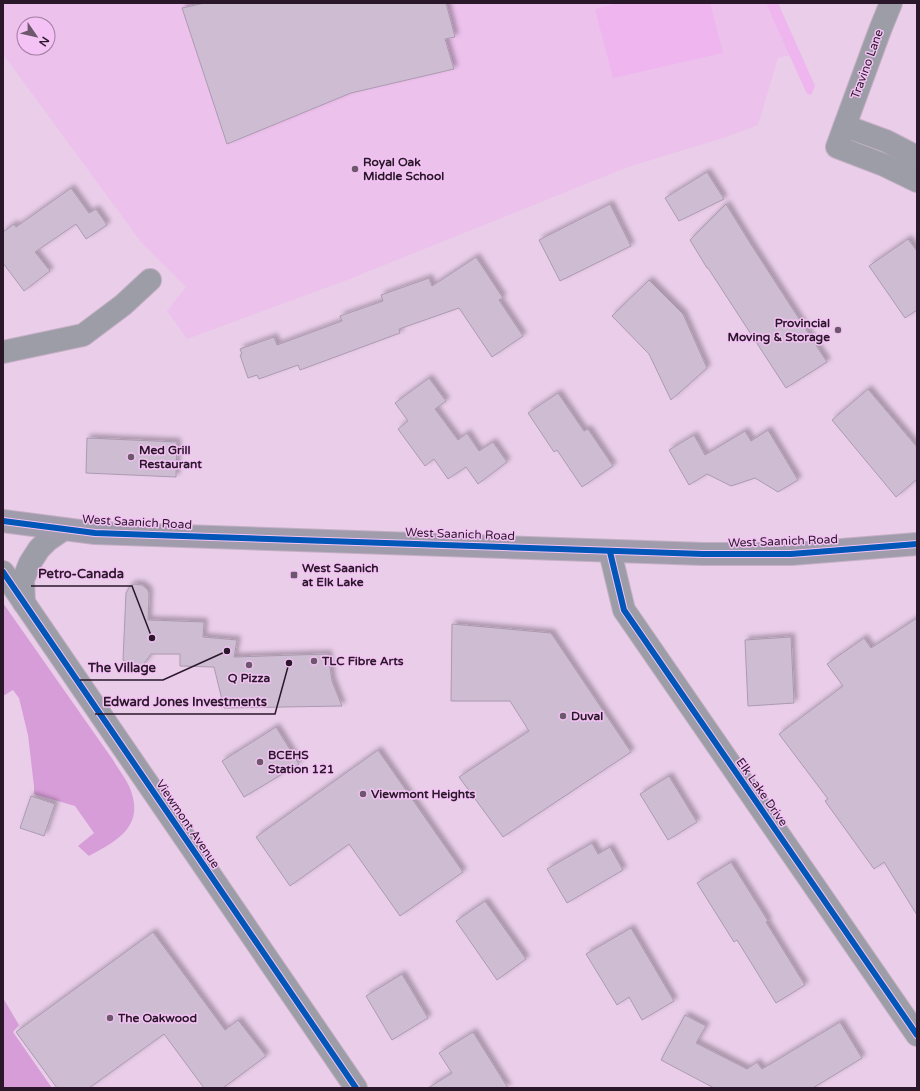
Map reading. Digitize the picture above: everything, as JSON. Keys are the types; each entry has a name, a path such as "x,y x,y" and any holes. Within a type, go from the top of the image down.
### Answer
{"main road":[{"name":"West Saanich Road","path":"3,521 95,533 610,552 791,554 917,544"}],"street":[{"name":"Travino Lane","path":"891,3 837,147 917,181"},
{"path":"845,126 886,142 917,157"},
{"path":"3,352 83,335 123,304 150,280"},
{"path":"24,602 23,580 30,563 39,549 48,540 64,529"},
{"name":"Elk Lake Drive","path":"610,552 624,610 917,1035"},
{"name":"Viewmont Avenue","path":"3,572 356,1088"}],"shaded area":[{"name":"Royal Oak Middle School","path":"3,3 766,3 790,55 778,58 758,125 726,137 628,167 347,280 187,339 167,311 186,287 141,242 3,54"},
{"path":"619,3 710,3 723,53 613,78 595,9"},
{"path":"766,3 778,3 815,86 811,95 807,94"},
{"path":"3,603 113,760 129,786 134,811 132,821 127,830 110,844 89,856 78,846 94,833 75,806 34,794 28,735 19,698 13,690 3,696"},
{"path":"3,998 19,1025 13,1032 52,1088 3,1088"}],"building":[{"path":"205,3 446,3 455,37 445,39 454,69 351,93 227,144 182,8"},
{"path":"707,172 724,199 679,221 665,198"},
{"path":"71,188 89,213 96,209 107,225 86,239 76,224 35,252 50,271 24,291 3,263 3,232 14,224 16,227"},
{"path":"610,204 631,246 560,281 539,240"},
{"path":"726,204 827,362 786,388 690,240"},
{"path":"908,239 917,251 917,310 905,318 869,266"},
{"path":"476,257 503,298 499,300 523,336 492,357 459,308 399,329 400,333 300,370 298,365 259,379 257,375 248,378 240,355 242,354 240,349 274,337 277,345 342,321 340,316 383,301 381,295 429,278 432,286"},
{"path":"649,280 683,314 707,368 671,400 649,354 612,316"},
{"path":"429,378 446,401 435,409 458,440 467,433 479,451 493,442 507,462 478,484 466,467 448,479 434,459 425,466 398,429 408,421 395,403"},
{"path":"868,389 917,447 917,479 896,497 832,420"},
{"path":"558,393 584,431 588,429 613,466 582,487 557,450 554,452 528,413"},
{"path":"768,430 798,480 778,492 755,478 731,486 707,474 689,485 669,450 694,435 705,455 745,431 751,441"},
{"name":"Med Grill Restaurant","path":"87,438 177,442 176,477 86,473"},
{"path":"134,584 142,585 148,590 148,620 204,622 203,637 237,640 234,657 328,654 332,681 342,706 224,708 214,667 180,666 180,654 151,654 143,665 135,668 130,666 123,660 126,593 130,586"},
{"path":"917,618 917,915 884,862 874,869 825,801 828,799 779,734 843,686 827,664 864,638 871,648"},
{"name":"Duval","path":"452,624 551,633 631,752 503,837 459,777 529,731 510,701 451,701"},
{"path":"791,637 794,703 748,706 745,640"},
{"name":"BCEHS Station 121","path":"276,727 299,764 244,797 222,761"},
{"name":"Viewmont Heights","path":"378,750 463,872 400,916 349,844 290,886 256,837"},
{"path":"669,776 697,822 668,840 640,794"},
{"path":"31,796 55,804 44,836 20,828"},
{"path":"592,843 598,854 610,847 623,870 567,903 547,869"},
{"path":"731,862 768,921 766,922 805,985 776,1003 737,940 734,942 697,883"},
{"path":"485,901 526,959 497,980 456,921"},
{"path":"631,928 674,1001 642,1020 629,997 617,1005 586,954"},
{"name":"The Oakwood","path":"153,932 225,1030 238,1020 266,1056 223,1088 204,1088 164,1034 89,1088 57,1088 16,1032"},
{"path":"402,974 428,1018 392,1040 366,996"},
{"path":"685,1015 706,1026 696,1043 747,1069 757,1062 762,1069 840,1022 862,1058 813,1088 714,1088 661,1060"},
{"path":"473,1032 508,1088 428,1088 452,1073 439,1053"}],"cycle path":[{"path":"3,521 95,533 703,554 791,554 917,544"},
{"path":"610,552 624,610 917,1035"},
{"path":"3,572 356,1088"}],"place":[{"name":"Royal Oak Middle School","path":"355,169"},
{"name":"Provincial Moving & Storage","path":"838,330"},
{"name":"Med Grill Restaurant","path":"131,457"},
{"name":"West Saanich at Elk Lake","path":"294,575"},
{"name":"Petro-Canada","path":"152,638"},
{"name":"The Village","path":"227,651"},
{"name":"TLC Fibre Arts","path":"314,661"},
{"name":"Edward Jones Investments","path":"289,663"},
{"name":"Q Pizza","path":"249,665"},
{"name":"Duval","path":"563,716"},
{"name":"BCEHS Station 121","path":"260,762"},
{"name":"Viewmont Heights","path":"363,794"},
{"name":"The Oakwood","path":"110,1018"}]}
